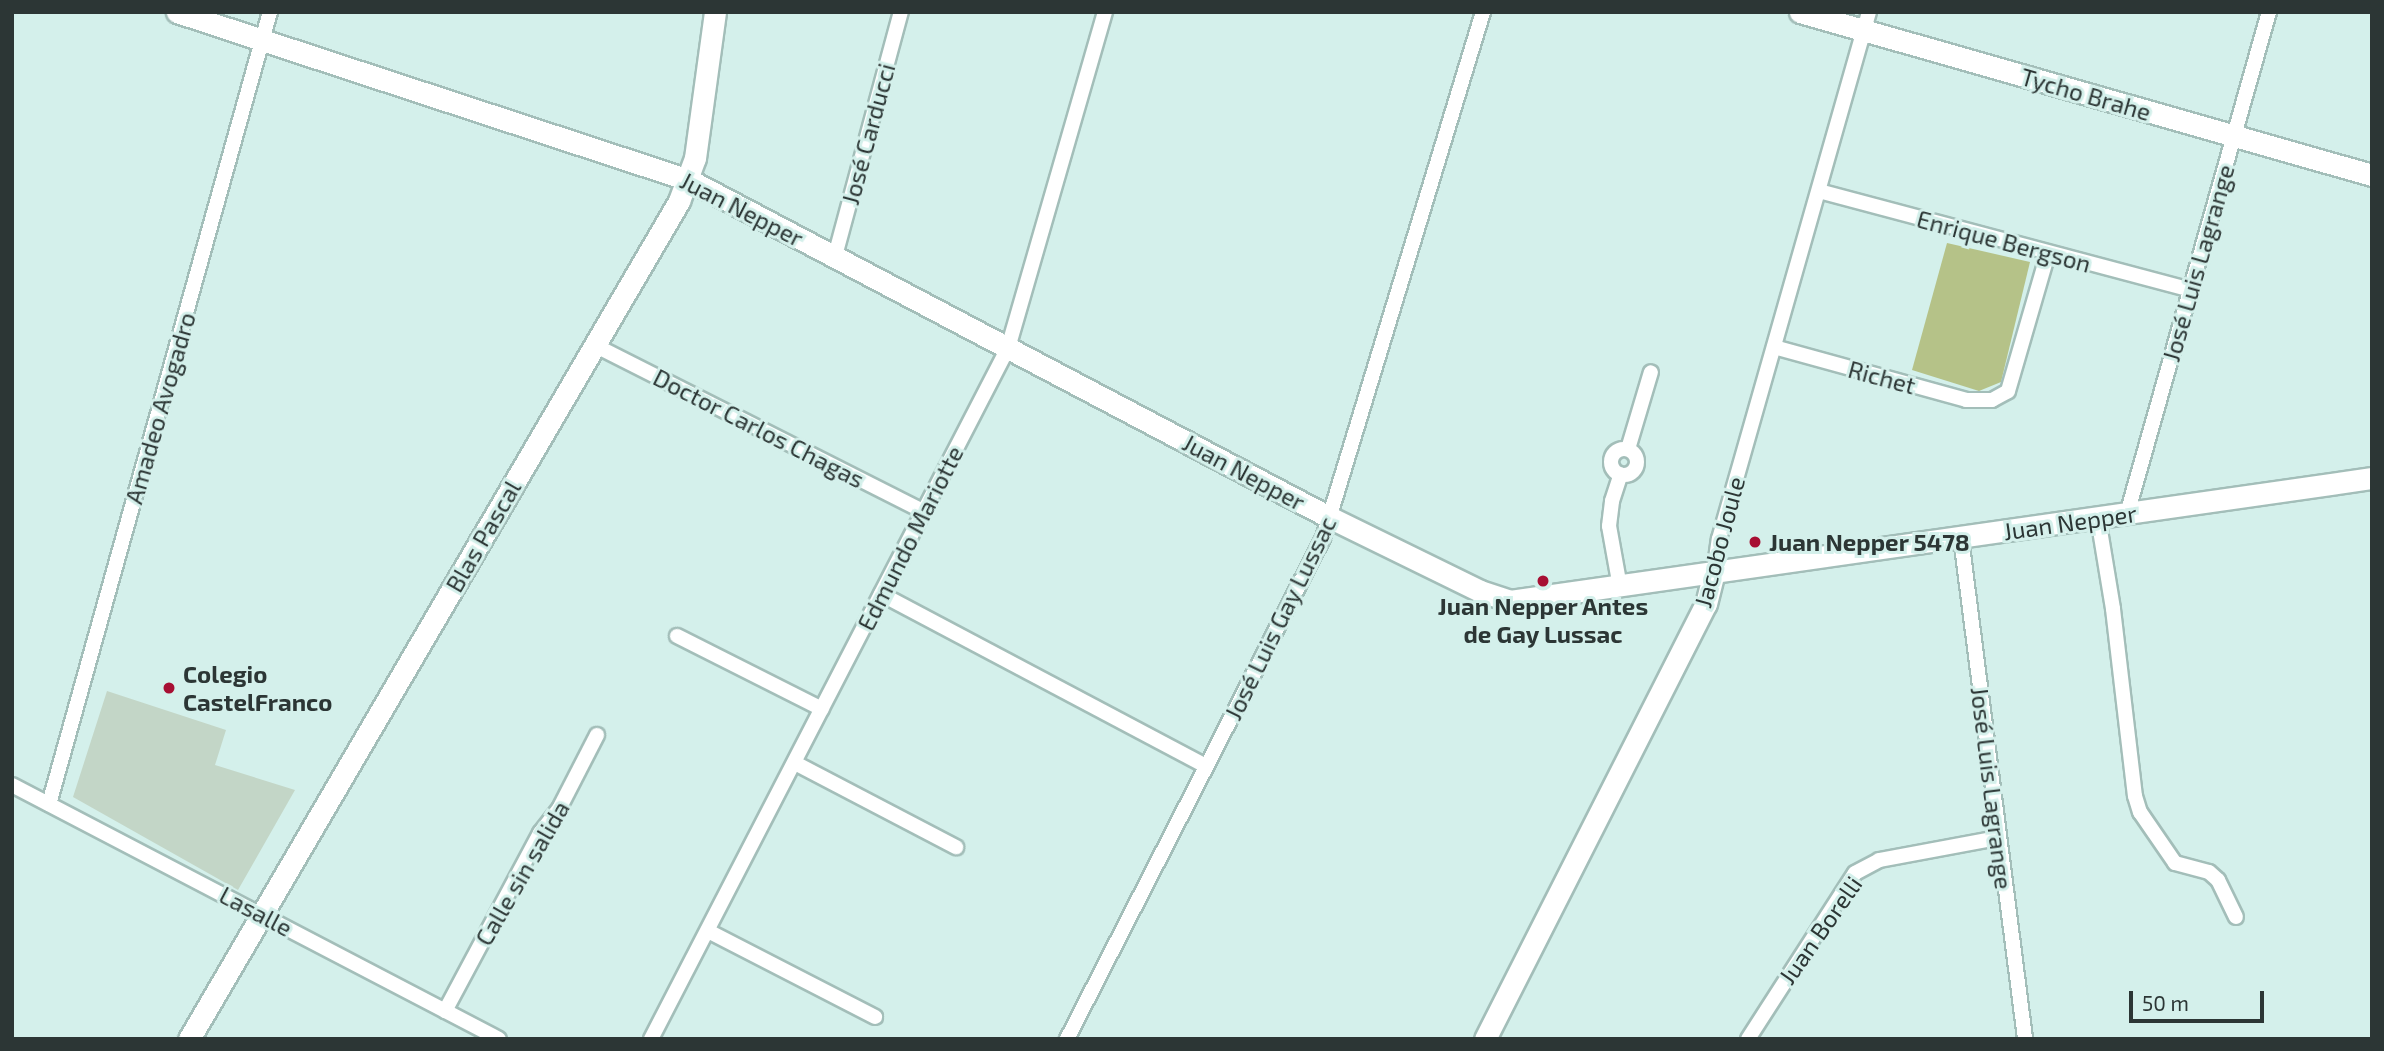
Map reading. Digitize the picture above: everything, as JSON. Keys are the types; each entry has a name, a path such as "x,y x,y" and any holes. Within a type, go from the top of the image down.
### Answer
{"main road":[{"name":"Juan Nepper","path":"177,12 689,180 1331,518 1494,597 1528,601 2372,478"},
{"name":"Blas Pascal","path":"189,1039 689,180 715,12"},
{"name":"Tycho Brahe","path":"1800,12 1867,21 2233,136 2372,175"},
{"name":"Jacobo Joule","path":"1485,1039 1706,604 1714,573"}],"street":[{"name":"Amadeo Avogadro","path":"49,804 270,12"},
{"name":"José Carducci","path":"835,257 901,12"},
{"name":"Edmundo Mariotte","path":"651,1039 1008,348 1105,12"},
{"name":"José Luis Gay Lussac","path":"1068,1039 1331,518 1483,12"},
{"name":"José Luis Lagrange","path":"2127,514 2269,12"},
{"name":"Jacobo Joule","path":"1714,573 1719,539 1867,21"},
{"name":"Enrique Bergson","path":"1818,191 2190,289"},
{"name":"Richet","path":"1774,347 1966,400 1992,400 2008,391 2048,253"},
{"name":"Doctor Carlos Chagas","path":"594,345 923,512"},
{"path":"1620,587 1609,526 1612,501 1621,474 1626,475 1636,468 1636,457 1628,449 1651,372"},
{"path":"2098,518 2113,609 2135,796 2140,811 2175,863 2209,872 2218,880 2236,917"},
{"name":"José Luis Lagrange","path":"1961,538 2025,1038"},
{"path":"881,594 1206,766"},
{"path":"677,636 822,709"},
{"name":"Calle sin salida","path":"445,1011 540,833 560,807 597,735"},
{"path":"795,763 956,848"},
{"name":"Lasalle","path":"12,785 499,1039"},
{"name":"Juan Borelli","path":"1748,1039 1855,873 1879,859 1998,838"},
{"path":"708,931 875,1017"}],"green space":[{"path":"1947,243 2030,262 2001,382 1979,391 1912,370"}],"building":[{"path":"107,691 226,730 215,765 295,790 238,890 73,797"}],"place":[{"name":"Juan Nepper 5478","path":"1755,542"},
{"name":"Juan Nepper Antes de Gay Lussac","path":"1543,581"},
{"name":"Colegio CastelFranco","path":"169,688"}]}
